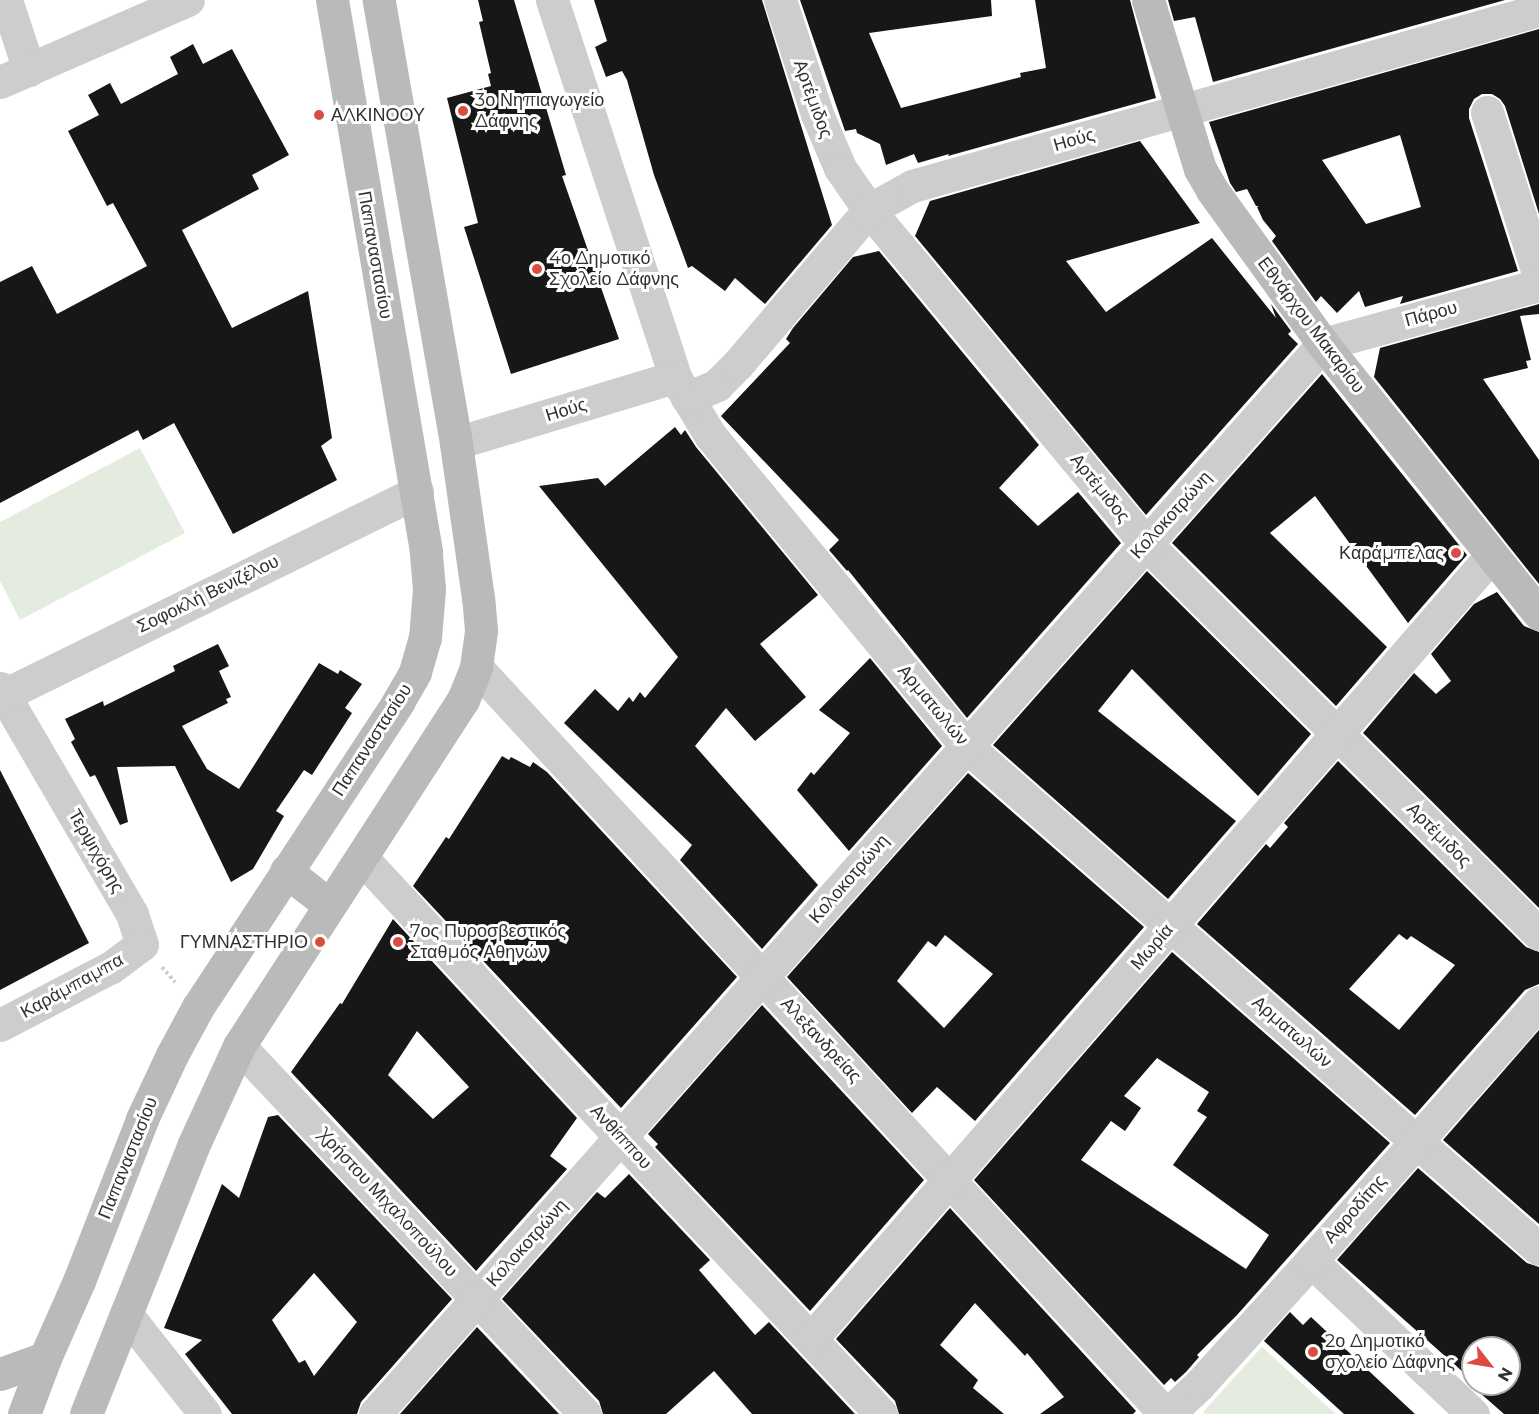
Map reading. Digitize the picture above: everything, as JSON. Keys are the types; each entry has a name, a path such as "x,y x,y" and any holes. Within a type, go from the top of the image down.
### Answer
{"street":[{"path":"6,0 13,66"},
{"path":"13,66 142,0"},
{"path":"13,66 188,0"},
{"name":"Παπαναστασίου","path":"24,1414 142,1119 172,1054 198,1007 398,702 415,672 425,638 429,589 417,492 332,0"},
{"path":"86,1414 194,1146 239,1046 463,699 476,667 481,630 456,443 379,0"},
{"name":"Αρματωλών","path":"552,0 681,388 710,435 966,746 1539,1249"},
{"name":"Αρτέμιδος","path":"780,0 817,114 840,168 869,210 1146,544 1539,934"},
{"name":"Εθνάρχου Μακαρίου","path":"1148,0 1180,110 1200,169 1212,190 1323,344 1539,614"},
{"name":"Ηούς","path":"456,443 681,388 717,385 737,365 869,210 912,186 1539,10"},
{"path":"1487,112 1539,276"},
{"name":"Πάρου","path":"1323,344 1539,285"},
{"name":"Κολοκοτρώνη","path":"375,1414 1323,344"},
{"name":"Σοφοκλή Βενιζέλου","path":"1,693 417,492"},
{"name":"Μωρία","path":"812,1338 1491,556"},
{"name":"Αλεξανδρείας","path":"476,667 1167,1414"},
{"name":"Τερψιχόρης","path":"1,693 132,914 142,944"},
{"name":"Ανθίππου","path":"362,858 881,1414"},
{"path":"286,871 329,905"},
{"name":"Καράμπαμπα","path":"0,1025 111,967 142,944"},
{"name":"Αφροδίτης","path":"1167,1414 1199,1385 1311,1261 1539,1002"},
{"name":"Χρήστου Μιχαλοπούλου","path":"239,1046 585,1414"},
{"path":"1311,1261 1473,1414"},
{"path":"126,1314 205,1414"},
{"path":"0,1374 45,1358"}],"path":[{"path":"142,944 198,1007"}],"shaded area":[{"path":"140,448 185,533 20,620 0,581 0,522"},
{"path":"1262,1347 1336,1414 1205,1414 1203,1412"}],"building":[{"path":"478,0 514,0 566,175 562,176 619,339 511,374 464,227 478,223 447,98 491,86 488,74 491,73 479,22 483,21"},
{"path":"594,0 762,0 832,225 765,304 735,278 725,291 692,266 688,268 654,175 627,80 622,71 606,77 595,47 607,41"},
{"path":"800,0 991,0 992,16 869,33 901,108 1021,77 1020,73 1046,68 1035,0 1130,0 1156,98 948,156 949,154 918,163 914,154 886,165 880,144 857,133 856,129 845,131"},
{"path":"1168,0 1505,0 1213,82 1195,17 1174,21"},
{"path":"1539,29 1539,214 1505,106 1492,94 1482,94 1474,99 1469,109 1469,118 1518,271 1400,304 1403,296 1365,307 1359,291 1337,313 1321,296 1316,302 1272,241 1276,236 1263,220 1257,207 1259,206 1256,206 1247,189 1236,192 1230,183 1209,122","holes":["1400,135 1421,207 1366,224 1322,160"]},
{"path":"193,44 203,64 232,49 289,155 252,175 259,189 182,230 232,328 308,291 332,438 321,446 337,480 233,534 174,423 143,440 138,430 0,503 0,282 32,266 57,314 147,266 113,203 107,206 68,131 99,115 88,95 110,83 121,104 178,74 170,57"},
{"path":"1140,141 1200,223 1066,261 1106,312 1212,238 1276,318 1271,304 1291,331 1288,334 1298,344 1146,515 915,236 930,201"},
{"path":"879,251 1039,445 999,488 1038,526 1078,492 1121,543 967,718 848,570 829,550 839,540 721,416 790,343 786,339 793,328 853,257"},
{"path":"1539,304 1539,314 1520,316 1531,360 1526,361 1528,368 1483,379 1539,460 1539,584 1374,377 1380,348"},
{"path":"1322,374 1467,555 1408,623 1315,496 1270,533 1387,647 1336,706 1172,543"},
{"path":"675,427 681,435 685,430 696,447 818,595 760,644 806,697 755,741 726,708 695,746 818,885 762,949 680,860 692,845 564,723 595,689 618,711 629,697 633,702 640,692 645,698 678,657 539,486 598,478 605,486"},
{"path":"1147,571 1311,734 1258,796 1132,669 1098,711 1236,821 1168,899 993,745"},
{"path":"1497,592 1524,626 1539,632 1539,908 1363,733 1414,673 1436,694 1451,681 1431,654 1474,604"},
{"path":"218,644 229,666 219,671 231,697 226,699 228,703 182,726 207,769 239,789 319,663 338,674 340,670 362,684 345,708 352,713 312,775 304,770 276,811 284,816 253,869 231,882 175,766 117,767 128,822 120,825 95,775 90,777 71,742 75,739 65,719 103,701 104,706 175,671 173,666"},
{"path":"870,658 942,746 849,851 797,790 811,772 814,775 850,733 819,710"},
{"path":"502,756 509,760 511,757 530,767 533,762 547,772 737,977 621,1108 413,886 446,837 449,839"},
{"path":"1338,761 1526,947 1539,952 1539,984 1525,990 1415,1115 1197,924 1266,844 1270,848 1288,827 1284,823","holes":["1399,934 1407,940 1411,936 1455,965 1399,1030 1349,989"]},
{"path":"0,770 89,943 0,990"},
{"path":"968,773 1144,927 975,1121 937,1087 912,1113 787,977","holes":["945,935 993,974 944,1028 897,981 928,941 936,947"]},
{"path":"393,919 577,1118 550,1156 567,1169 476,1271 291,1072 340,1003 342,1004","holes":["417,1031 469,1087 433,1119 388,1075"]},
{"path":"1172,952 1390,1143 1237,1315 1197,1355 1199,1357 1186,1372 1175,1382 1171,1378 1164,1385 974,1180","holes":["1157,1058 1209,1092 1197,1111 1207,1117 1173,1165 1269,1235 1246,1269 1081,1160 1111,1121 1125,1131 1141,1108 1124,1096"]},
{"path":"762,1005 924,1180 810,1311 655,1147 658,1144 648,1134"},
{"path":"1539,1030 1539,1224 1443,1140"},
{"path":"278,1115 452,1299 361,1402 357,1414 232,1414 185,1354 202,1340 164,1328 222,1184 239,1198 268,1117","holes":["314,1273 357,1322 314,1376 305,1360 299,1363 272,1320"]},
{"path":"1418,1168 1527,1263 1539,1267 1539,1414 1504,1414 1484,1396 1521,1396 1521,1336 1461,1336 1461,1370 1337,1260"},
{"path":"629,1174 710,1260 699,1270 755,1335 769,1322 855,1414 752,1414 714,1371 666,1414 603,1414 599,1401 502,1299 597,1192 605,1198"},
{"path":"950,1208 1136,1411 1133,1414 1040,1414 1064,1397 1027,1353 1025,1356 975,1303 940,1345 978,1380 973,1388 1004,1414 899,1414 895,1401 836,1339"},
{"path":"1290,1312 1303,1325 1311,1317 1415,1414 1344,1414 1264,1341"},
{"path":"477,1327 559,1414 400,1414"}],"place":[{"name":"3ο Νηπιαγωγείο Δάφνης","path":"463,111"},
{"name":"ΑΛΚΙΝΟΟΥ","path":"319,115"},
{"name":"4ο Δημοτικό Σχολείο Δάφνης","path":"537,269"},
{"name":"Καράμπελας","path":"1456,553"},
{"name":"ΓΥΜΝΑΣΤΗΡΙΟ","path":"320,942"},
{"name":"7ος Πυροσβεστικός Σταθμός Αθηνών","path":"398,942"},
{"name":"2ο Δημοτικό σχολείο Δάφνης","path":"1313,1352"}]}
